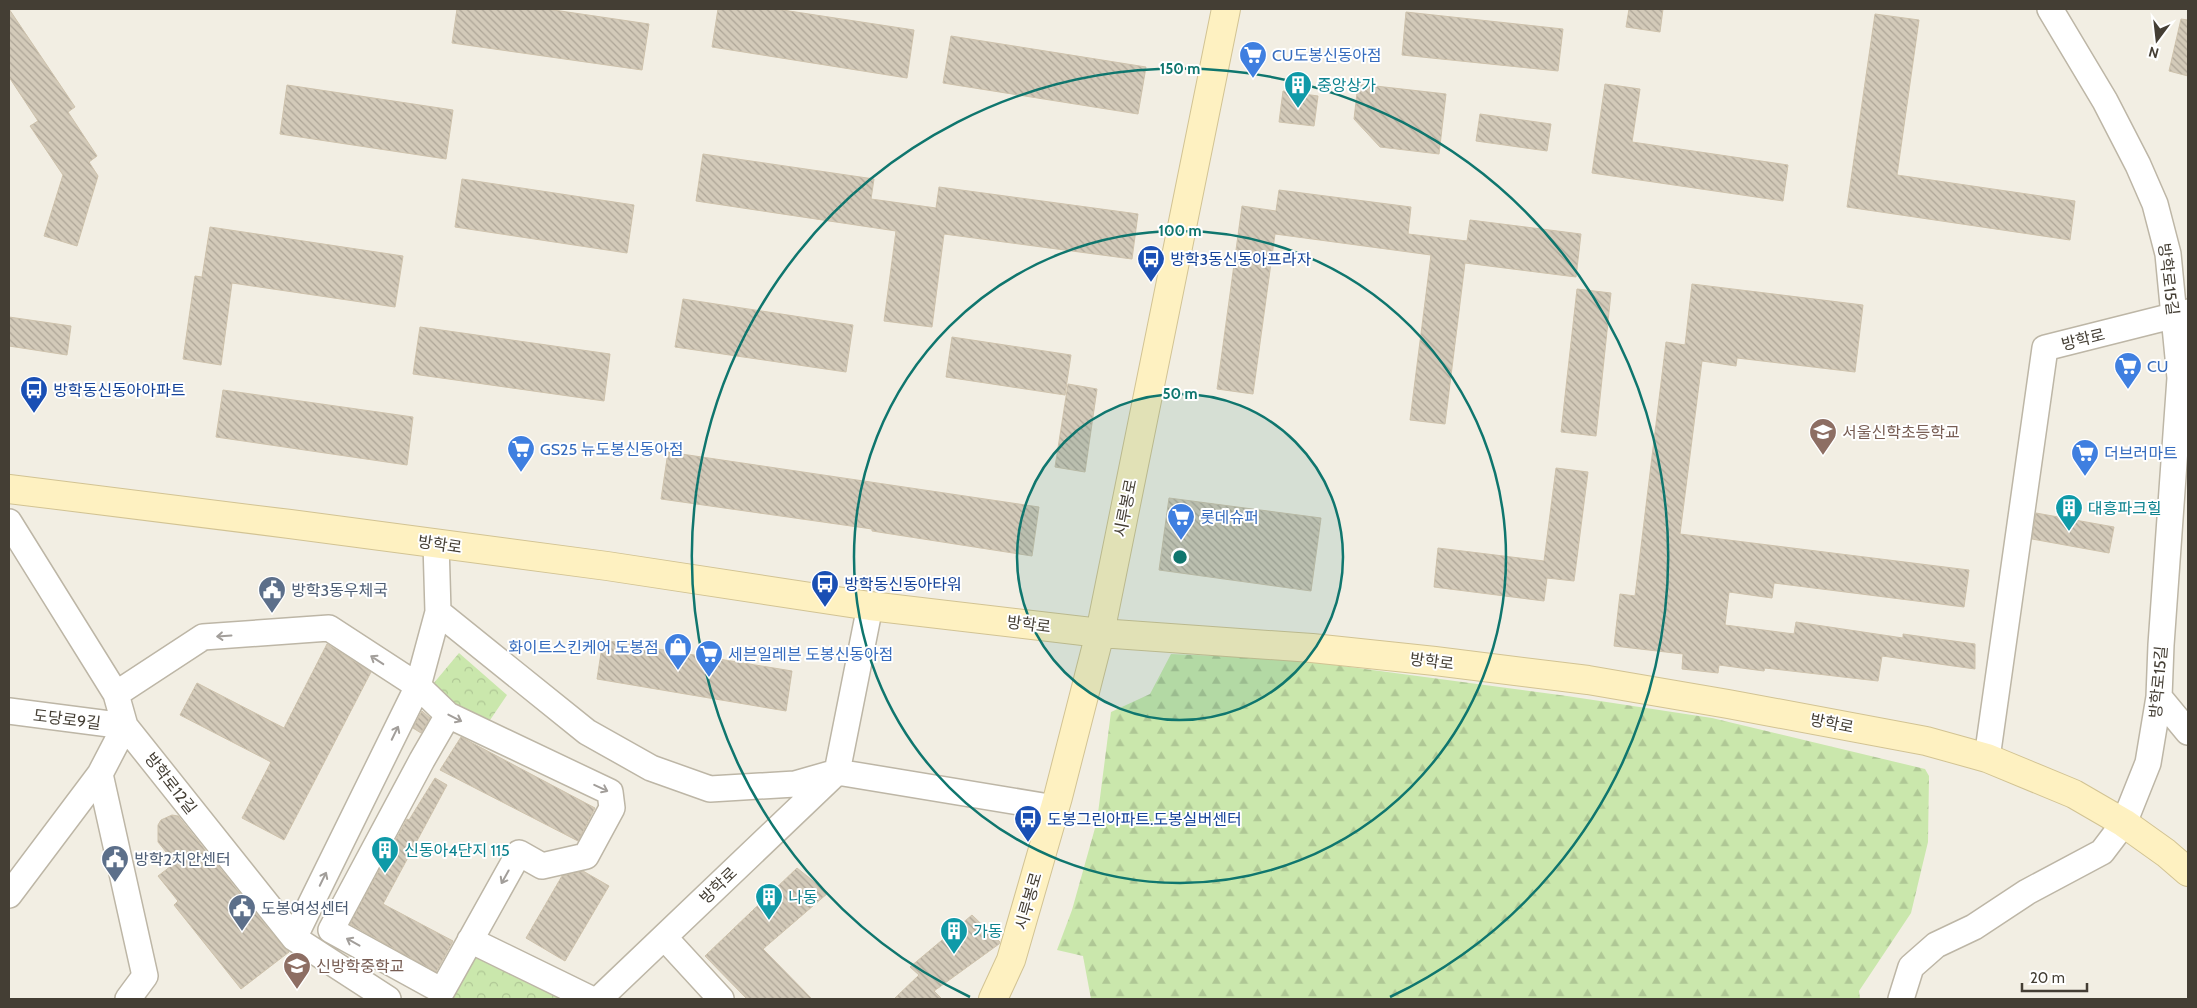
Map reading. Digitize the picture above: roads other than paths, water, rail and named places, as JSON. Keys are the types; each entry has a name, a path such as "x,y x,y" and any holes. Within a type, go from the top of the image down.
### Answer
{"main road":[{"name":"시루봉로","path":"993,999 1012,960 1055,808 1100,633 1226,9"},
{"name":"방학로","path":"9,489 607,566 870,606 1100,633 1322,649 1435,661 1588,680 1728,704 1926,741 1987,758 2074,794 2124,823 2166,853 2188,872"}],"street":[{"name":"방학로15길","path":"2061,14 2156,204 2181,314 2180,378 2159,697 2148,763 2124,823"},
{"name":"방학로","path":"1987,758 2045,348 2181,314"},
{"name":"방학로12길","path":"9,522 116,694 126,726 294,938 388,999"},
{"path":"294,938 418,686 438,612 436,543"},
{"path":"837,772 870,606"},
{"path":"438,612 586,732 651,768 710,789 795,784 837,772 1055,808"},
{"path":"116,694 203,638 329,628 418,686 448,715 610,792 612,808 586,856 542,866 519,853 442,991 330,930 448,715"},
{"path":"2159,697 2188,732"},
{"name":"도당로9길","path":"9,712 126,726"},
{"path":"9,895 100,774 126,726"},
{"name":"방학로","path":"599,999 837,772"},
{"path":"100,774 145,976 128,999"},
{"path":"1901,999 1911,967 1936,945 1974,927 2027,892 2102,852 2124,823"},
{"path":"664,937 720,999"},
{"path":"470,940 591,999"}],"place":[{"name":"CU도봉신동아점","path":"1253,79"},
{"name":"중앙상가","path":"1298,109"},
{"name":"방학3동신동아프라자","path":"1151,283"},
{"name":"CU","path":"2128,390"},
{"name":"방학동신동아아파트","path":"34,414"},
{"name":"서울신학초등학교","path":"1823,456"},
{"name":"GS25 뉴도봉신동아점","path":"521,473"},
{"name":"더브러마트","path":"2085,477"},
{"name":"대흥파크힐","path":"2069,532"},
{"name":"롯데슈퍼","path":"1181,541"},
{"name":"방학동신동아타워","path":"825,608"},
{"name":"방학3동우체국","path":"272,614"},
{"name":"화이트스킨케어 도봉점","path":"678,671"},
{"name":"세븐일레븐 도봉신동아점","path":"709,678"},
{"name":"도봉그린아파트.도봉실버센터","path":"1028,843"},
{"name":"신동아4단지 115","path":"385,874"},
{"name":"방학2치안센터","path":"115,883"},
{"name":"나동","path":"769,921"},
{"name":"도봉여성센터","path":"242,932"},
{"name":"가동","path":"954,955"},
{"name":"신방학중학교","path":"297,990"}]}
